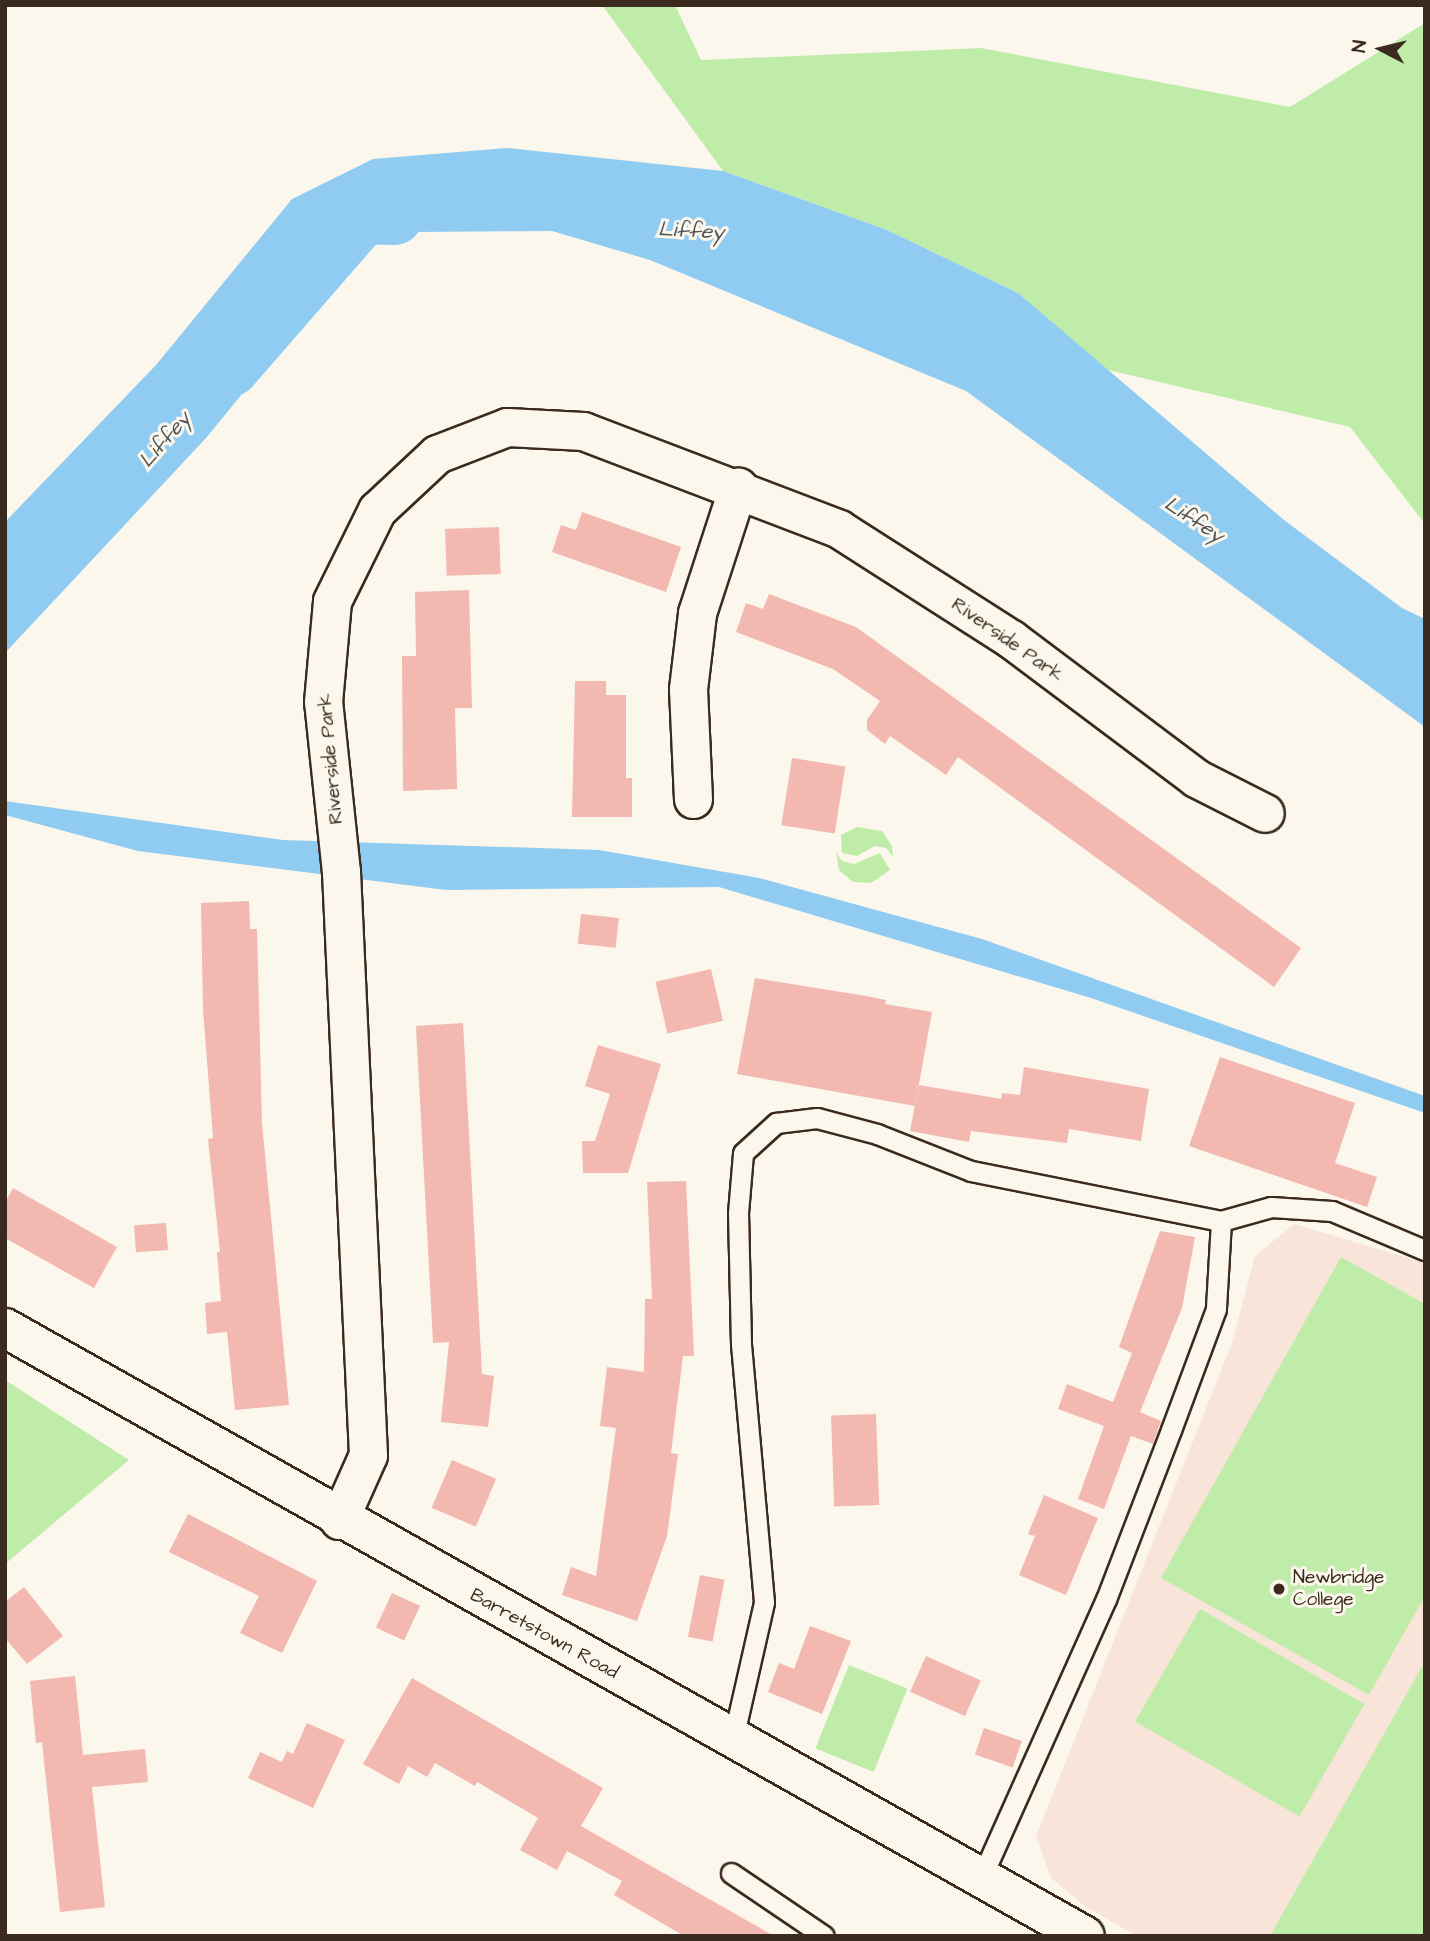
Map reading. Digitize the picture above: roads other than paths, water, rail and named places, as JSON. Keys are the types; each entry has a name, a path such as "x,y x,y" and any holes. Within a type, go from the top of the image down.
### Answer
{"street":[{"name":"Riverside Park","path":"339,1520 368,1455 341,872 323,702 332,601 377,510 437,454 506,427 583,430 738,487 839,529 1011,639 1196,778 1265,813"},
{"path":"693,799 688,689 696,613 738,487"},
{"name":"Barretstown Road","path":"5,1328 339,1520 981,1878 1070,1932"}],"lane":[{"path":"733,1739 764,1602 741,1344 738,1213 743,1153 776,1124 817,1118 877,1134 971,1171 1221,1221 1271,1207 1332,1211 1425,1250"},
{"path":"981,1878 1106,1599 1216,1309 1221,1221"},
{"path":"730,1873 824,1936"}],"water":[{"path":"507,148 723,171 887,230 1018,293 1284,520 1402,608 1425,619 1425,727 966,391 650,260 552,231 414,232 306,259 288,286 274,355 206,438 5,653 5,522 156,365 292,199 373,159"},
{"path":"5,801 283,840 599,850 759,878 982,939 1425,1096 1425,1113 1091,998 719,887 446,890 138,851 5,815"}],"waterway":[{"name":"Liffey","path":"229,366 362,213 393,214"}],"place":[{"name":"Newbridge College","path":"1279,1589"}]}
